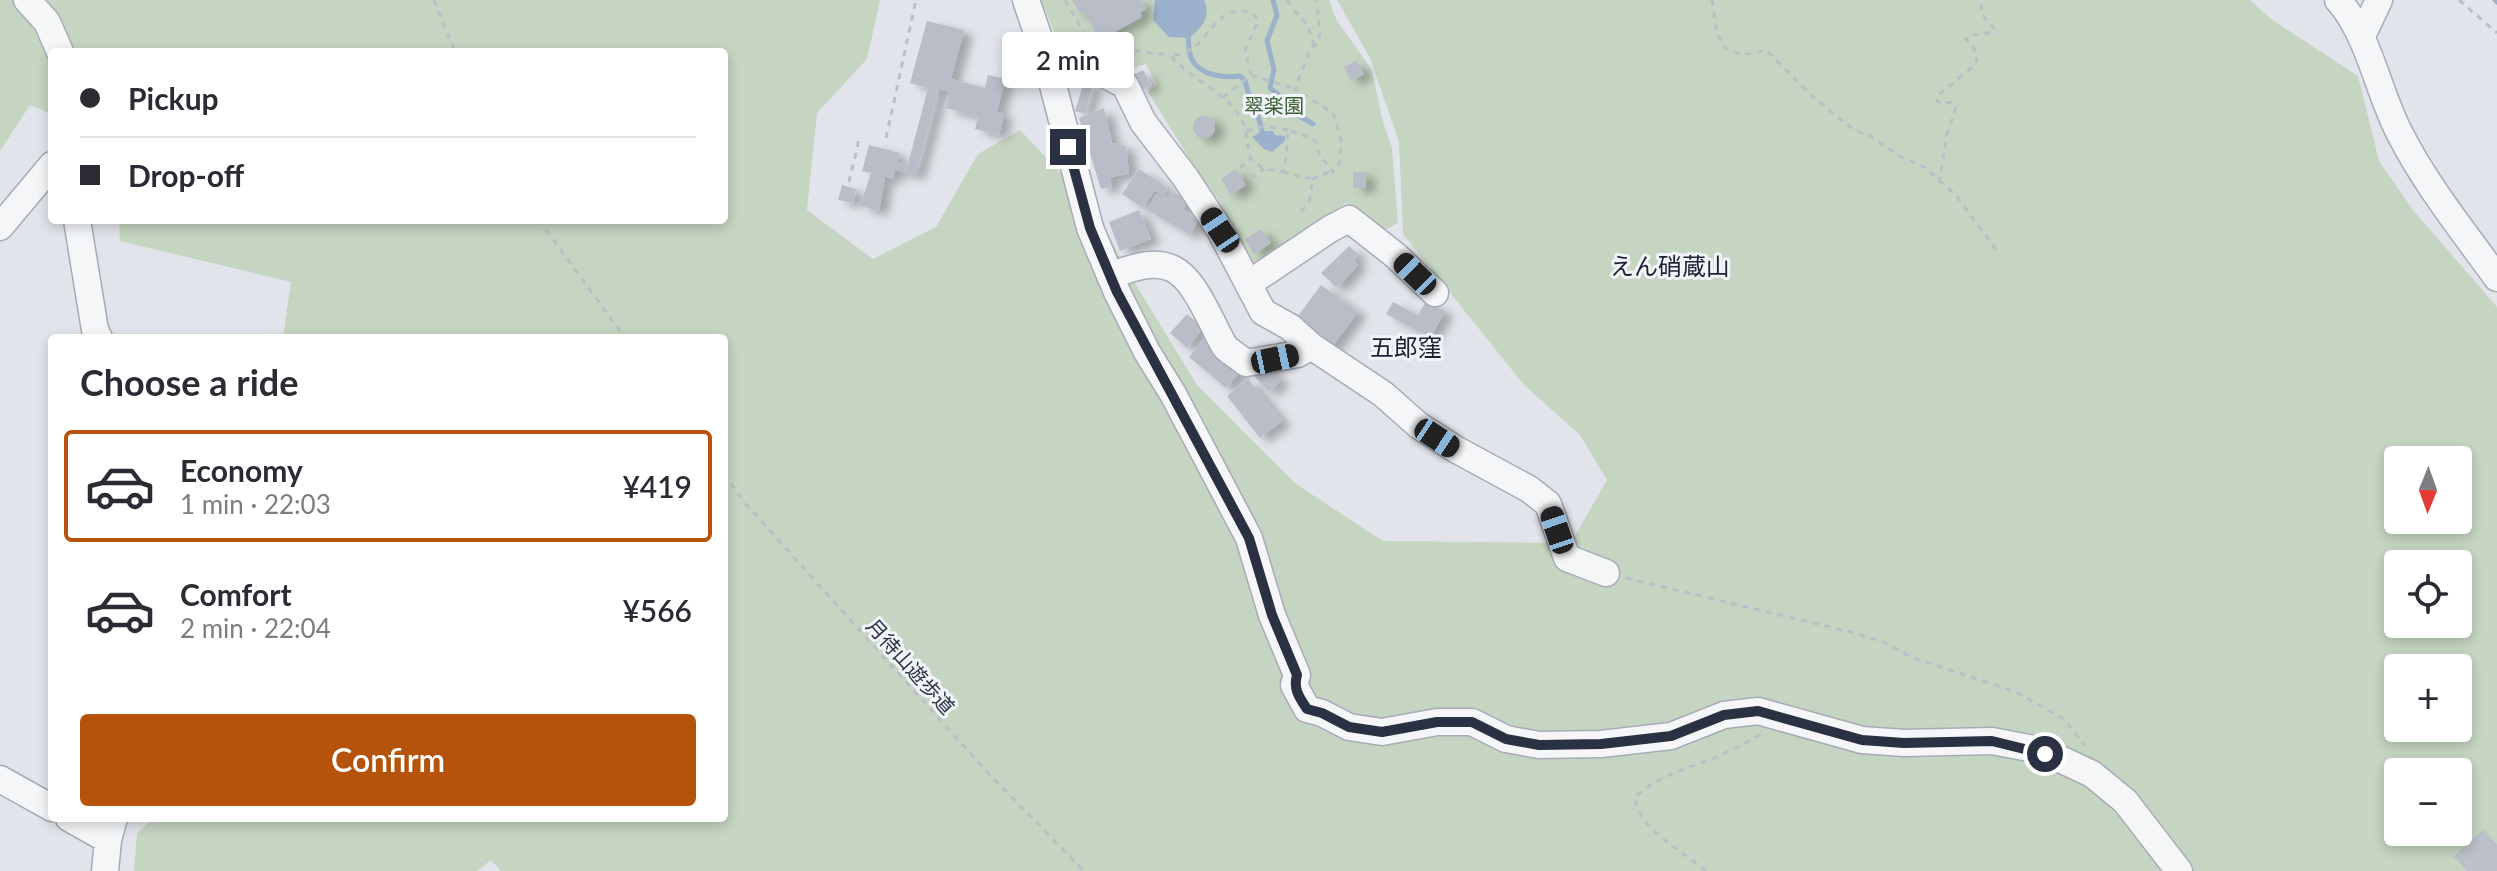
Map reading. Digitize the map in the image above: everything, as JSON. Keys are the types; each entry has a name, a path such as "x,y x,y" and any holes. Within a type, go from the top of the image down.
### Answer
{"street":[{"path":"27,0 47,22 58,48"},
{"path":"1026,0 1047,62 1090,228 1147,352 1173,394 1249,538 1272,615 1297,675 1294,685 1298,697 1307,709 1349,727 1382,732 1437,722 1472,722 1506,739 1539,745 1601,744 1671,736 1724,715 1758,711 1862,740 1904,743 1992,741 2029,748 2092,774 2125,801 2179,871"},
{"path":"2338,0 2349,12 2362,36 2376,80 2400,135 2438,197 2497,278"},
{"path":"2362,36 2379,0"},
{"path":"1047,62 1096,70 1125,85 1143,122 1220,230 1263,312 1290,327 1311,346 1383,394 1418,425 1529,489 1548,504 1567,558 1606,573"},
{"path":"0,227 48,170"},
{"path":"1248,284 1349,219 1395,255 1435,293"},
{"path":"78,224 97,334"},
{"path":"1110,276 1138,265 1163,264 1182,274 1197,292 1226,347 1246,363 1298,354 1311,346"},
{"path":"0,779 48,806"},
{"path":"84,822 111,829 105,871"}],"path":[{"path":"434,0 453,48"},
{"path":"886,138 916,0"},
{"path":"1065,0 1091,46 1101,51 1187,53 1224,14 1242,9 1253,13 1258,21 1245,51 1250,76"},
{"path":"1287,0 1300,13 1314,48"},
{"path":"1295,89 1318,43 1320,33 1316,0"},
{"path":"1712,0 1717,33 1724,47 1742,55 1766,50 1813,97 1854,130 1924,167 1956,195 1999,254"},
{"path":"1939,183 1947,134 1956,108 1951,102 1943,104 1937,101 1937,96 1976,64 1977,58 1966,39 1968,36 1994,32 1981,9 1981,0"},
{"path":"2459,0 2497,33"},
{"path":"1115,37 1120,42 1118,50"},
{"path":"1118,50 1124,58"},
{"path":"1170,55 1182,69 1223,97 1239,114 1247,131 1251,159 1264,169 1312,179 1333,172 1340,162 1341,140 1333,113 1295,89 1250,76 1223,97"},
{"path":"1247,131 1264,126 1288,130 1317,143 1319,154 1333,172"},
{"path":"1282,172 1285,168 1288,130"},
{"path":"849,182 860,135"},
{"path":"1240,168 1251,159"},
{"path":"1251,179 1264,169"},
{"path":"1297,213 1302,211 1312,196 1312,179"},
{"path":"542,224 622,334"},
{"name":"月待山遊歩道","path":"728,480 745,503 989,774 1084,871"},
{"path":"1606,573 1883,642 1911,657 2016,692 2064,719 2092,755"},
{"path":"1706,871 1645,820 1636,809 1635,797 1648,785 1688,766 1736,749 1787,719"}],"green space":[{"path":"0,0 880,0 867,59 817,113 807,210 873,259 936,227 978,154 1020,130 1093,207 1127,270 1197,385 1296,484 1383,541 1571,543 1607,480 1580,435 1524,385 1403,234 1399,142 1370,58 1337,0 2250,0 2271,19 2358,76 2379,161 2413,210 2497,307 2497,871 501,871 491,860 477,871 134,871 137,833 149,822 728,822 728,334 284,334 291,282 120,241 119,224 728,224 728,48 48,48 48,112 30,105 0,151"},
{"name":"翠楽園","path":"1041,0 1329,0 1337,21 1372,70 1392,148 1398,223 1385,230 1346,203 1254,263 1221,203 1199,174 1148,92 1157,84 1146,64 1130,69 1125,64 1072,53 1060,46"}],"water":[{"path":"1155,0 1204,0 1206,17 1189,38 1169,37 1153,20"},
{"path":"1262,131 1285,136 1285,141 1272,152 1264,149 1252,137"}],"building":[{"path":"1072,0 1141,0 1146,9 1140,12 1142,17 1100,40 1085,13 1081,15"},
{"path":"927,21 964,30 951,79 985,88 988,75 1005,79 997,112 1004,114 999,135 975,129 978,117 946,108 950,92 939,89 916,175 895,170 893,179 885,176 879,211 860,206 871,173 862,171 869,145 899,153 897,162 908,164 928,88 910,83"},
{"path":"1356,61 1364,74 1351,81 1344,67"},
{"path":"1143,70 1152,85 1141,91 1132,76"},
{"path":"1084,82 1093,85 1085,114 1075,111"},
{"path":"1104,108 1112,143 1126,146 1129,174 1110,177 1112,187 1101,189 1079,118"},
{"path":"1204,116 1212,119 1215,127 1212,135 1204,138 1196,135 1193,127 1196,119"},
{"path":"1139,169 1168,188 1163,196 1155,190 1143,208 1122,194"},
{"path":"1236,169 1246,185 1231,195 1221,179"},
{"path":"1353,172 1366,172 1366,188 1353,188"},
{"path":"842,185 856,189 853,203 838,200"},
{"path":"1173,192 1188,200 1183,209 1199,219 1190,235 1147,210 1156,194 1168,201"},
{"path":"1139,210 1151,239 1120,251 1109,222"},
{"path":"1261,229 1271,243 1254,254 1245,239"},
{"path":"1349,246 1358,254 1353,259 1358,265 1337,288 1321,273"},
{"path":"1321,285 1358,312 1329,351 1292,324"},
{"path":"1426,301 1445,311 1430,338 1386,314 1393,302 1418,315"},
{"path":"1187,314 1203,328 1187,348 1170,333"},
{"path":"1205,338 1242,370 1226,388 1189,357"},
{"path":"1263,363 1281,381 1269,392 1252,374"},
{"path":"1248,379 1282,421 1260,438 1227,396"}],"waterway":[{"path":"1273,0 1277,15 1267,41 1274,69 1270,88 1280,96 1286,108 1313,124"},
{"path":"1188,34 1191,57 1201,70 1221,76 1240,76 1245,80 1262,131"}],"tunnel":[{"path":"2467,871 2497,844"}],"district":[{"name":"えん硝蔵山","path":"1670,265"},
{"name":"五郎窪","path":"1406,346"}],"route":[{"path":"1068,147 1090,228 1117,292 1249,538 1272,615 1297,675 1294,685 1298,697 1307,709 1349,727 1382,732 1437,722 1472,722 1506,739 1539,745 1647,740 1671,736 1724,715 1758,711 1862,740 1904,743 1992,741 2045,754"}]}
